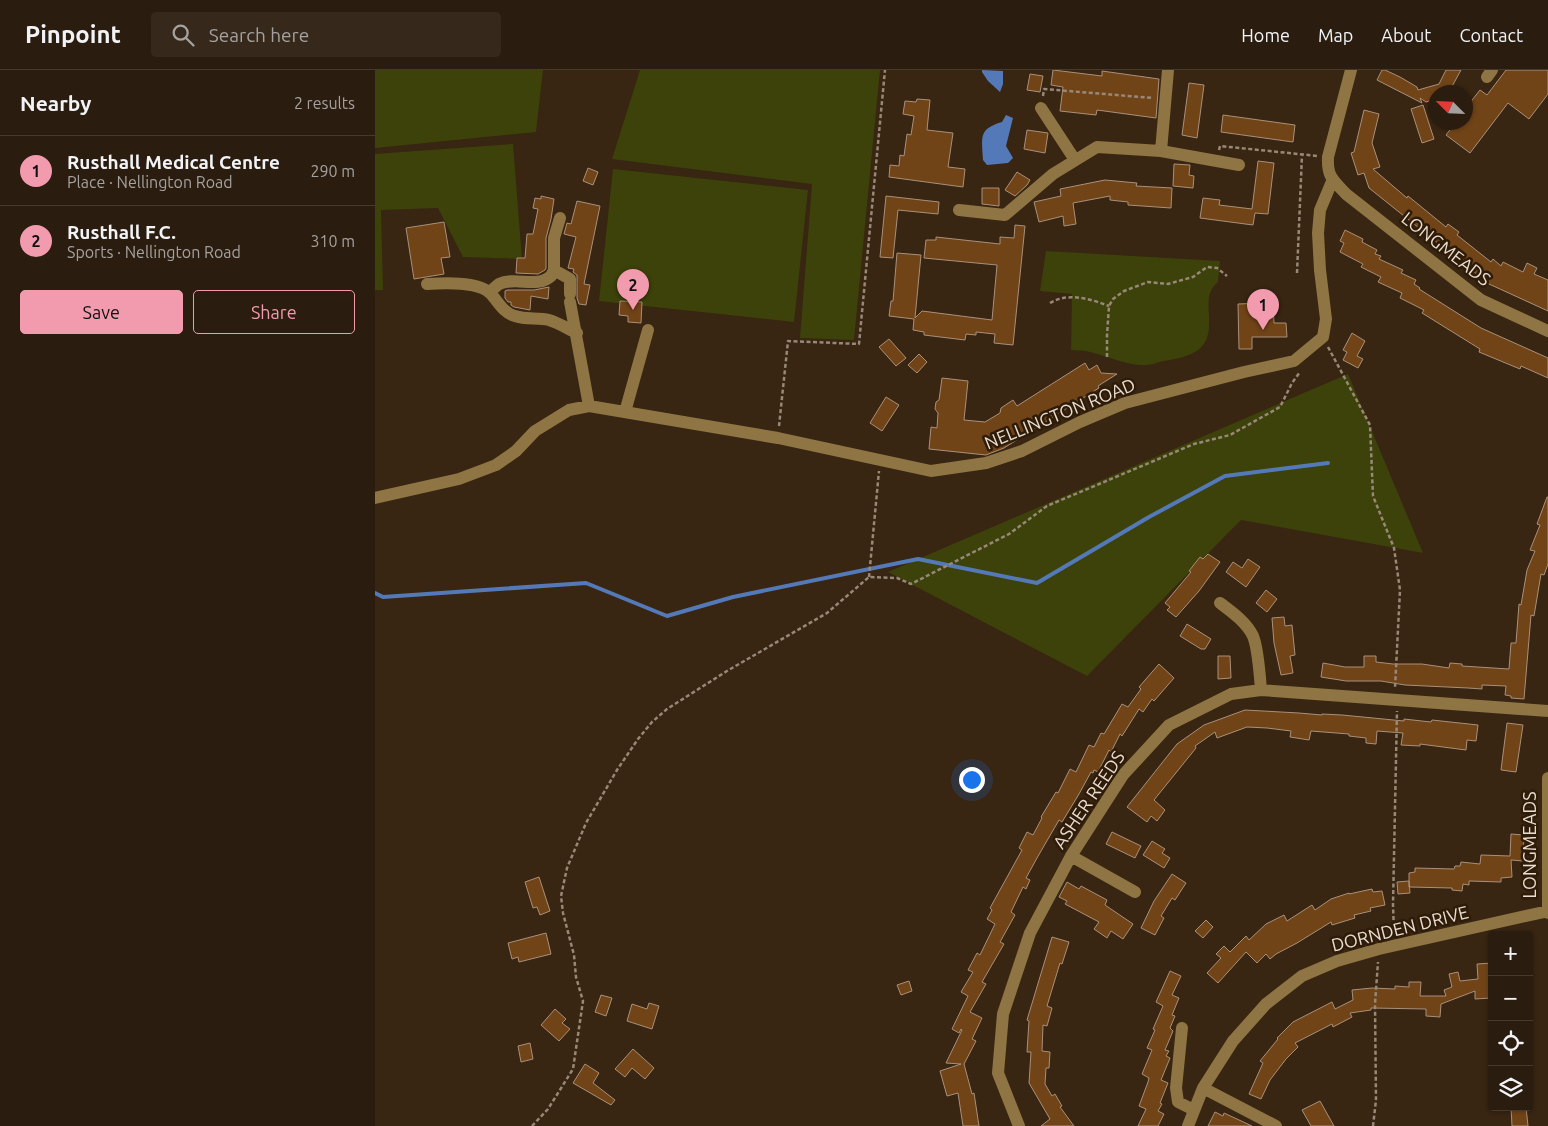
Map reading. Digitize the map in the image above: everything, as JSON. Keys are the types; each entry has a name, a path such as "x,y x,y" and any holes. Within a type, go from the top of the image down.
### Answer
{"street":[{"path":"1161,151 1168,70"},
{"path":"1323,337 1326,319 1320,270 1318,233 1320,210 1333,179 1328,170 1328,157 1351,70"},
{"path":"1041,108 1075,160"},
{"path":"959,210 1005,215 1053,174 1097,147 1161,151 1239,165"},
{"name":"LONGMEADS","path":"1333,179 1346,194 1481,300 1548,332"},
{"path":"489,292 505,282 541,282 548,279 554,270 554,238 560,218"},
{"path":"375,498 459,480 496,465 516,451 535,431 569,410 589,406 570,298 570,279 554,270"},
{"path":"427,284 447,282 482,288 489,292 508,313 522,318 550,320 577,333"},
{"path":"625,412 648,330"},
{"name":"NELLINGTON ROAD","path":"589,406 778,438 931,471 986,463 1021,451 1080,422 1125,403 1294,361 1323,337"},
{"path":"1220,603 1239,618 1253,636 1260,673 1261,690"},
{"name":"ASHER REEDS","path":"1019,1126 998,1073 1003,1014 1030,933 1071,856 1123,775 1169,725 1231,694 1261,690 1548,711"},
{"name":"LONGMEADS","path":"1548,778 1548,912"},
{"path":"1071,856 1135,892"},
{"name":"DORNDEN DRIVE","path":"1188,1126 1203,1088 1233,1041 1266,1004 1302,976 1337,961 1379,948 1548,912"},
{"path":"1182,1028 1176,1088 1179,1102 1194,1110"},
{"path":"1203,1088 1276,1126"}],"path":[{"path":"778,438 788,341 859,344 885,70"},
{"path":"1041,108 1044,89 1165,99"},
{"path":"1217,161 1220,146 1328,157"},
{"path":"1297,273 1302,155"},
{"path":"1107,357 1109,306 1113,299 1124,291 1148,282 1168,284 1193,276 1207,267 1217,268 1227,276"},
{"path":"1050,303 1059,297 1082,298 1109,306"},
{"path":"1323,337 1370,425 1370,463 1373,496 1393,548 1400,590 1396,700 1393,905 1395,946"},
{"path":"532,1126 548,1109 573,1069 583,1001 576,977 574,955 561,896 567,868 586,823 637,739 652,722 667,709 753,655 827,613 869,577 897,578 911,584 1009,534 1047,506 1194,444 1230,435 1280,407 1301,370"},
{"path":"869,577 880,460"},
{"path":"1373,1126 1376,1100 1375,1004 1379,948"}],"green space":[{"path":"375,70 543,70 536,132 375,148"},
{"path":"640,70 880,70 854,340 800,338 812,184 612,159"},
{"path":"513,144 522,259 463,257 438,208 381,210 383,290 375,290 375,154"},
{"path":"613,169 808,190 794,322 599,301"},
{"path":"1046,251 1220,261 1218,282 1209,296 1209,325 1205,342 1195,352 1181,358 1148,365 1132,364 1088,351 1071,350 1072,294 1040,291"},
{"path":"1348,374 1423,553 1241,520 1087,676 888,572"}],"water":[{"path":"982,70 1003,71 1003,84 1000,92 988,81"},
{"path":"1006,115 1013,118 1006,146 1013,158 1008,163 987,165 983,160 983,135 989,128 1002,122"}],"building":[{"path":"1053,70 1102,76 1102,71 1159,79 1156,118 1097,110 1096,115 1060,111 1063,87 1051,85"},
{"path":"1382,70 1385,70 1417,87 1418,90 1428,87 1428,101 1420,98 1422,103 1377,80"},
{"path":"1446,70 1461,70 1453,85 1436,85 1439,84"},
{"path":"1506,70 1548,70 1548,94 1529,119 1508,103 1470,153 1446,135 1450,130 1473,130 1473,99 1480,90 1487,95"},
{"path":"1030,74 1043,76 1040,92 1027,90"},
{"path":"1189,83 1204,85 1197,138 1182,135"},
{"path":"917,99 930,100 927,130 953,133 948,167 965,169 963,187 889,177 890,165 899,166 900,155 904,156 907,134 911,135 914,116 903,114 905,101 916,102"},
{"path":"1423,105 1428,120 1428,130 1431,130 1434,139 1422,143 1411,109"},
{"path":"1364,110 1379,114 1372,143 1380,167 1373,169 1407,198 1408,196 1446,227 1448,224 1459,232 1457,235 1491,262 1493,259 1501,266 1503,262 1523,272 1527,263 1537,268 1534,274 1548,280 1548,311 1489,284 1369,188 1364,173 1358,175 1351,153 1354,152"},
{"path":"1223,115 1295,125 1293,142 1221,132"},
{"path":"1027,130 1048,133 1045,153 1024,149"},
{"path":"1258,161 1274,163 1268,214 1255,213 1253,225 1200,218 1203,198 1220,200 1219,205 1252,209"},
{"path":"1174,164 1190,165 1189,175 1194,176 1193,188 1173,186"},
{"path":"588,168 598,172 593,185 583,181"},
{"path":"1017,172 1030,180 1015,196 1005,190"},
{"path":"1105,180 1137,183 1136,186 1172,188 1171,208 1128,205 1128,202 1110,200 1110,196 1073,203 1076,224 1064,226 1063,216 1039,222 1034,202 1061,196 1060,189"},
{"path":"982,188 999,188 999,206 982,204"},
{"path":"541,196 554,199 546,238 546,268 538,274 516,273 517,258 525,258 527,234 533,234 538,209 533,208 535,198 541,199"},
{"path":"886,196 939,202 938,214 898,210 893,258 880,257"},
{"path":"577,201 600,206 584,284 590,285 586,305 579,304 577,298 577,275 573,272 574,269 568,268 576,237 564,234 567,223 571,224"},
{"path":"444,222 450,257 441,258 444,274 414,279 406,228"},
{"path":"1015,225 1025,226 1013,345 994,343 995,334 976,332 976,335 966,334 965,340 924,335 924,332 913,330 914,319 889,316 891,301 893,301 897,253 921,255 915,318 922,311 992,320 997,265 924,258 926,240 936,240 936,237 1000,244 1000,237 1014,238"},
{"path":"1345,230 1363,239 1362,242 1377,250 1375,254 1381,256 1379,259 1403,270 1401,273 1416,280 1414,284 1419,289 1481,328 1548,358 1548,378 1521,366 1520,369 1479,352 1480,349 1422,313 1424,310 1400,298 1402,293 1378,282 1381,277 1361,267 1363,264 1340,252 1344,243 1340,241"},
{"path":"549,287 548,299 531,296 530,310 514,307 505,298 505,291 507,290 534,290"},
{"path":"620,301 642,302 641,323 628,322 628,316 619,315"},
{"path":"1238,304 1273,304 1274,323 1286,323 1287,337 1252,337 1252,349 1239,349"},
{"path":"1352,333 1365,341 1357,356 1363,359 1358,368 1343,360 1347,352 1343,350"},
{"path":"889,339 906,358 896,366 879,347"},
{"path":"919,354 927,362 917,373 908,365"},
{"path":"1085,363 1089,370 1097,365 1101,373 1117,374 1098,386 1099,388 1004,448 986,455 929,449 931,427 937,428 938,413 935,409 936,402 939,400 942,378 968,381 964,420 985,422 1000,413 1001,408 1013,400 1017,406"},
{"path":"886,397 899,405 882,431 870,423"},
{"path":"1547,497 1548,564 1544,575 1541,574 1534,616 1531,615 1524,699 1511,698 1511,696 1505,695 1506,686 1482,685 1482,689 1405,685 1381,681 1346,681 1321,677 1323,663 1345,667 1364,667 1364,656 1376,656 1376,662 1393,664 1422,664 1449,668 1450,663 1462,664 1462,666 1509,669 1511,643 1516,643 1519,604 1521,605 1527,570 1535,551 1530,550 1540,525 1537,524"},
{"path":"1208,554 1220,562 1199,591 1176,617 1167,610 1170,607 1165,603 1191,572 1189,571 1200,557 1203,559"},
{"path":"1248,559 1260,567 1246,587 1226,572 1233,562 1242,568"},
{"path":"1266,590 1277,599 1267,612 1256,603"},
{"path":"1284,617 1285,626 1292,625 1295,655 1290,656 1293,673 1281,675 1274,643 1272,618"},
{"path":"1187,624 1211,639 1205,649 1201,649 1180,636"},
{"path":"1218,656 1230,656 1231,678 1218,679"},
{"path":"1159,664 1174,678 1154,701 1152,699 1143,712 1139,709 1122,736 1120,734 1111,752 1109,750 1098,772 1094,770 1093,773 1091,772 1062,822 1059,820 1037,858 1026,878 1030,880 1026,889 1023,887 1011,912 1015,915 1000,942 1004,944 982,982 986,984 970,1012 982,1018 972,1039 976,1041 964,1064 972,1094 974,1093 979,1126 963,1126 958,1093 947,1096 940,1071 961,1064 946,1063 962,1030 959,1033 952,1029 968,996 961,992 973,972 968,970 977,953 980,955 995,924 987,919 992,910 990,908 1022,850 1019,848 1027,832 1033,835 1041,817 1056,792 1058,793 1070,769 1076,772 1089,745 1094,747 1101,733 1104,734 1122,704 1128,707 1141,689 1139,687"},
{"path":"1245,710 1342,715 1404,721 1404,719 1431,722 1432,720 1478,725 1476,741 1467,740 1466,750 1420,744 1420,746 1401,745 1403,733 1377,731 1376,744 1366,743 1366,738 1349,736 1349,734 1311,731 1309,740 1290,737 1291,731 1267,728 1247,727 1217,738 1215,732 1195,746 1196,748 1154,800 1165,810 1157,821 1151,816 1147,822 1127,807 1177,744 1204,725"},
{"path":"1507,723 1523,725 1516,772 1501,770"},
{"path":"1112,832 1141,846 1135,858 1106,844"},
{"path":"1511,834 1524,835 1523,861 1511,860 1512,877 1501,878 1501,882 1469,881 1469,885 1463,884 1462,891 1452,890 1452,888 1409,887 1409,873 1415,872 1415,868 1454,869 1455,866 1460,866 1461,862 1480,864 1481,855 1510,856"},
{"path":"1152,841 1165,849 1162,853 1170,858 1164,868 1143,855"},
{"path":"1172,874 1186,883 1175,900 1172,898 1161,916 1164,918 1155,935 1141,928 1154,901"},
{"path":"539,877 550,911 540,915 537,907 533,908 525,882"},
{"path":"1409,881 1410,893 1398,894 1397,882"},
{"path":"1067,882 1079,889 1081,886 1107,900 1105,905 1133,924 1123,939 1111,931 1107,938 1094,929 1099,922 1065,904 1067,901 1059,897"},
{"path":"1372,889 1373,892 1382,891 1385,905 1370,908 1371,911 1354,915 1355,918 1332,925 1331,922 1270,959 1266,954 1257,963 1246,952 1218,983 1207,973 1221,958 1216,954 1224,946 1230,952 1246,936 1249,940 1266,924 1284,915 1287,921 1312,905 1315,910 1331,899 1349,893"},
{"path":"1206,920 1213,927 1203,938 1195,931"},
{"path":"546,933 551,954 519,962 518,957 512,959 508,943"},
{"path":"1052,937 1069,942 1062,964 1060,963 1047,1006 1052,1008 1047,1026 1043,1025 1042,1051 1050,1052 1045,1084 1052,1096 1055,1094 1062,1106 1060,1107 1074,1126 1041,1126 1050,1119 1029,1083 1031,1052 1027,1052 1029,1021 1027,1020"},
{"path":"1488,963 1488,998 1475,999 1475,991 1441,1004 1440,1017 1426,1016 1426,1009 1371,1008 1371,1010 1350,1013 1352,1017 1333,1027 1332,1024 1295,1043 1298,1047 1270,1080 1261,1099 1249,1094 1263,1063 1260,1061 1277,1038 1293,1022 1332,1002 1335,1009 1353,1000 1352,990 1372,988 1395,989 1395,986 1409,987 1409,982 1421,982 1420,996 1446,996 1444,990 1452,987 1449,974 1458,972 1460,981 1478,979 1477,964"},
{"path":"1170,971 1181,976 1172,995 1179,998 1172,1015 1175,1016 1170,1028 1173,1031 1165,1050 1169,1051 1166,1056 1170,1058 1161,1080 1168,1083 1158,1111 1164,1114 1158,1126 1138,1126 1146,1109 1139,1106 1149,1078 1142,1074 1152,1050 1147,1048 1163,1006 1156,1002"},
{"path":"909,981 912,991 901,995 897,985"},
{"path":"601,995 612,998 606,1016 595,1012"},
{"path":"649,1003 659,1006 652,1029 627,1021 632,1004 647,1009"},
{"path":"555,1009 566,1019 562,1023 570,1029 559,1041 541,1025"},
{"path":"530,1043 533,1059 521,1062 518,1046"},
{"path":"633,1049 654,1068 645,1079 632,1068 625,1077 615,1069"},
{"path":"585,1064 599,1073 593,1083 615,1100 611,1105 573,1083"},
{"path":"1320,1101 1334,1126 1311,1126 1302,1110"},
{"path":"1511,1111 1526,1111 1528,1126 1512,1126"},
{"path":"1215,1112 1223,1116 1224,1113 1252,1126 1208,1126"}],"waterway":[{"path":"375,593 383,597 586,583 667,616 733,597 918,559 1037,583 1149,517 1225,476 1328,463"}],"place":[{"name":"Rusthall F.C.","path":"633,310"},
{"name":"Rusthall Medical Centre","path":"1263,330"}]}
